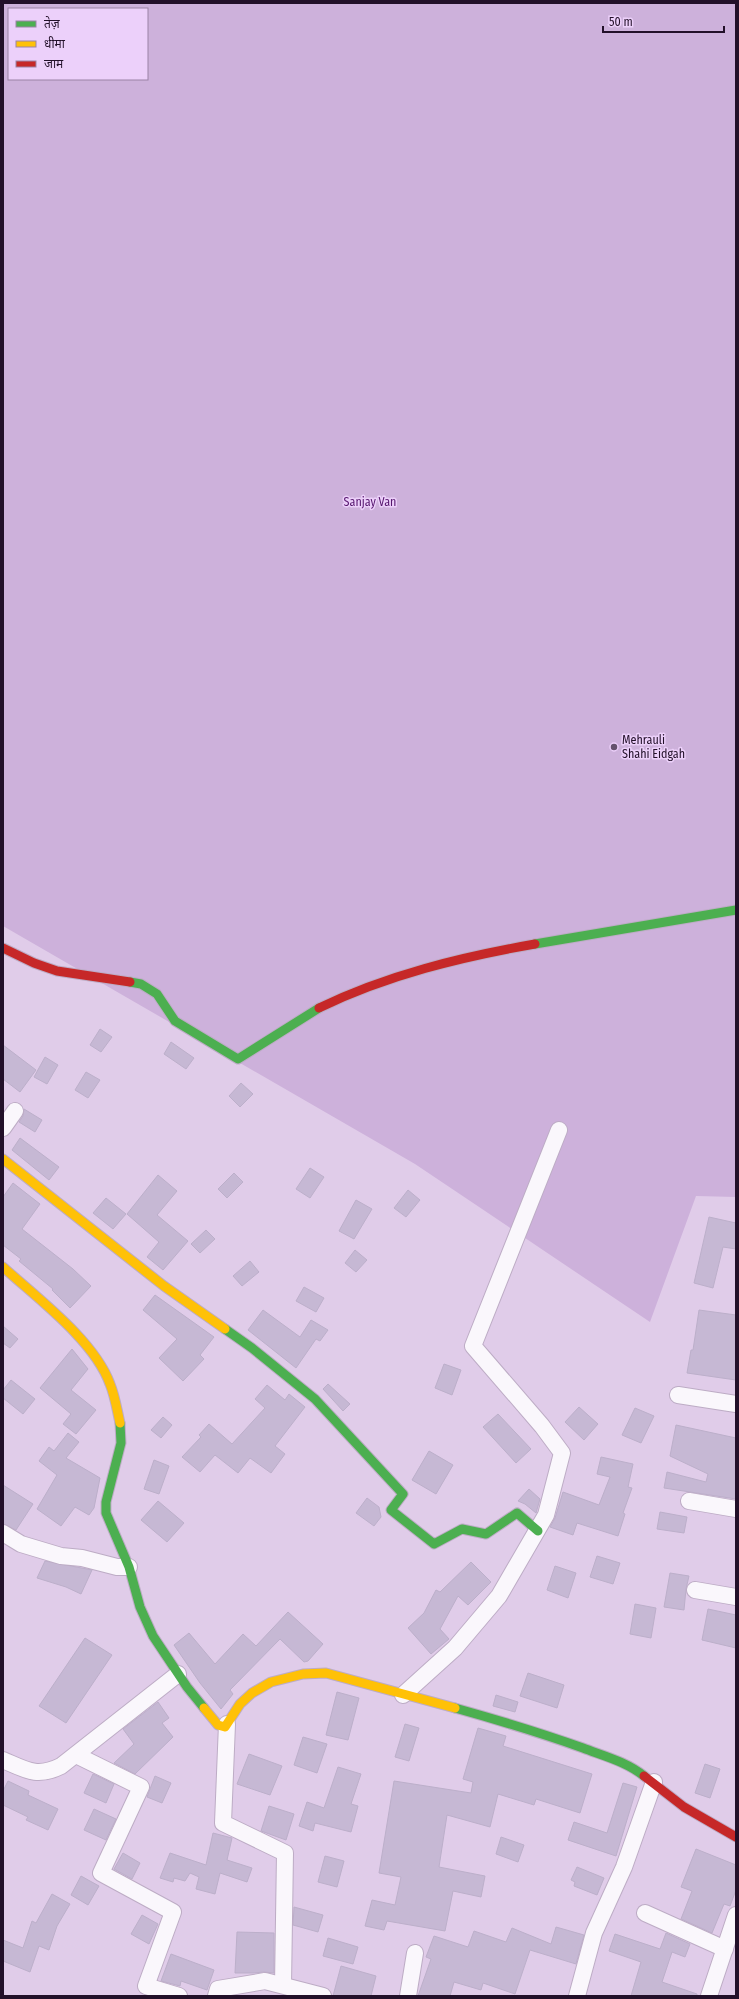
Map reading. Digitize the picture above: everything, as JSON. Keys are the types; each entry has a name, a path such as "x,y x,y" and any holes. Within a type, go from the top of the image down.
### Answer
{"street":[{"path":"3,948 34,963 58,971 142,984 157,994 175,1021 238,1059 320,1008 365,988 407,973 490,952 736,910"},
{"path":"3,1128 14,1111"},
{"path":"403,1695 455,1648 499,1596 546,1515 562,1453 542,1426 473,1346 559,1130"},
{"path":"3,1159 164,1286 252,1348 315,1399 403,1494 391,1510 434,1544 462,1529 486,1534 517,1513 538,1531"},
{"path":"3,1267 77,1335 98,1361 110,1384 120,1424 120,1443 118,1462 106,1502 106,1513 129,1566 144,1619 153,1636 178,1674 218,1725 223,1727 227,1724"},
{"path":"678,1396 736,1404"},
{"path":"689,1501 736,1509"},
{"path":"3,1534 21,1544 61,1556 82,1558 118,1567 129,1566"},
{"path":"695,1590 736,1596"},
{"path":"282,1985 285,1853 223,1823 227,1724 236,1709 252,1692 266,1684 293,1675 326,1673 526,1728 583,1748 637,1770 684,1807 736,1836"},
{"path":"3,1760 28,1771 38,1773 48,1772 76,1755 178,1674"},
{"path":"76,1755 141,1787 101,1873 174,1912 146,1986 180,1996"},
{"path":"577,1996 594,1934 624,1867 654,1782"},
{"path":"645,1913 724,1949"},
{"path":"709,1996 736,1915"},
{"path":"408,1996 415,1953"},
{"path":"216,1996 218,1989 265,1981 323,1996"}],"green space":[{"name":"Sanjay Van","path":"3,3 736,3 736,1197 696,1196 650,1322 415,1164 3,926"}],"building":[{"path":"100,1029 112,1037 101,1052 90,1045"},
{"path":"171,1042 194,1058 186,1069 164,1054"},
{"path":"3,1045 36,1070 20,1092 3,1079"},
{"path":"45,1057 58,1065 47,1084 34,1077"},
{"path":"86,1072 100,1080 88,1098 75,1090"},
{"path":"241,1083 253,1094 240,1107 229,1096"},
{"path":"24,1109 42,1120 35,1132 19,1122 23,1116"},
{"path":"20,1138 59,1167 49,1180 12,1150"},
{"path":"310,1168 324,1177 310,1198 296,1189"},
{"path":"234,1173 243,1182 227,1198 218,1189"},
{"path":"158,1175 177,1191 157,1215 188,1241 163,1270 147,1257 159,1242 127,1214"},
{"path":"13,1183 40,1204 22,1229 73,1269 91,1286 70,1308 52,1290 53,1289 19,1261 21,1259 3,1245 3,1197"},
{"path":"408,1190 420,1200 406,1217 394,1208"},
{"path":"106,1198 126,1214 113,1229 93,1213"},
{"path":"356,1200 372,1209 354,1239 339,1231"},
{"path":"709,1217 736,1223 736,1249 723,1247 713,1288 694,1283"},
{"path":"206,1230 215,1239 200,1253 191,1244"},
{"path":"355,1250 367,1260 356,1272 345,1263"},
{"path":"250,1261 259,1272 242,1286 233,1276"},
{"path":"304,1287 324,1298 316,1312 296,1301"},
{"path":"155,1295 214,1337 200,1355 204,1359 183,1381 159,1358 177,1339 143,1310"},
{"path":"263,1310 300,1337 311,1320 328,1330 320,1341 316,1339 296,1368 248,1330"},
{"path":"699,1310 736,1315 736,1380 687,1373 691,1350 693,1350"},
{"path":"3,1326 18,1339 10,1348 3,1343"},
{"path":"72,1349 88,1369 71,1390 96,1410 76,1434 63,1424 71,1414 40,1388"},
{"path":"444,1364 461,1370 452,1395 435,1388"},
{"path":"11,1380 35,1399 23,1414 3,1398 3,1390"},
{"path":"328,1384 350,1404 343,1411 323,1389"},
{"path":"267,1385 285,1400 289,1394 305,1407 275,1446 285,1454 271,1473 250,1458 238,1473 215,1455 200,1472 182,1457 201,1437 199,1435 209,1424 232,1444 265,1408 255,1399"},
{"path":"579,1407 598,1424 584,1440 565,1422"},
{"path":"635,1408 654,1416 641,1443 622,1435"},
{"path":"498,1414 531,1449 516,1463 483,1427"},
{"path":"163,1417 172,1425 161,1438 151,1430"},
{"path":"676,1425 736,1438 736,1499 664,1488 667,1472 706,1482 708,1474 670,1456"},
{"path":"68,1433 79,1442 66,1458 100,1478 94,1508 89,1515 75,1507 61,1526 37,1509 57,1475 39,1461 49,1447 54,1451"},
{"path":"429,1451 453,1465 436,1494 412,1480"},
{"path":"601,1457 633,1464 628,1487 632,1488 623,1513 625,1514 618,1536 577,1523 573,1535 550,1527 555,1518 563,1492 599,1505 610,1477 597,1474"},
{"path":"154,1460 169,1466 159,1494 144,1489"},
{"path":"3,1485 33,1504 16,1530 3,1524"},
{"path":"529,1489 540,1499 536,1513 525,1504 518,1501"},
{"path":"367,1498 379,1507 381,1517 374,1526 356,1513"},
{"path":"158,1501 184,1523 167,1542 141,1520"},
{"path":"660,1512 687,1517 684,1533 657,1529"},
{"path":"597,1556 620,1563 613,1584 590,1577"},
{"path":"45,1561 92,1570 81,1594 66,1587 37,1578"},
{"path":"471,1562 491,1582 468,1605 458,1596 440,1629 449,1639 431,1654 408,1628 424,1613 436,1590 440,1592"},
{"path":"555,1566 576,1573 568,1598 547,1590"},
{"path":"670,1573 689,1576 684,1610 664,1607"},
{"path":"635,1604 656,1608 651,1638 630,1634"},
{"path":"708,1609 736,1615 736,1648 702,1640"},
{"path":"288,1612 323,1644 308,1661 304,1662 280,1639 230,1690 233,1694 221,1709 200,1683 174,1645 189,1633 215,1664 243,1634 256,1646"},
{"path":"85,1638 112,1655 66,1723 39,1706"},
{"path":"528,1673 564,1685 557,1708 520,1696"},
{"path":"337,1692 359,1698 348,1740 326,1735"},
{"path":"496,1695 518,1702 515,1712 493,1706"},
{"path":"158,1702 169,1718 162,1723 173,1737 135,1774 114,1763 134,1744 123,1729"},
{"path":"405,1724 419,1728 409,1761 395,1757"},
{"path":"478,1728 506,1736 503,1746 592,1774 580,1813 536,1799 534,1805 498,1794 490,1827 447,1815 439,1867 485,1876 481,1897 453,1891 445,1931 387,1921 384,1930 365,1926 372,1900 395,1905 401,1877 379,1873 394,1781 471,1793 473,1782 463,1779"},
{"path":"303,1737 327,1744 317,1773 294,1765"},
{"path":"249,1754 282,1766 270,1795 237,1784"},
{"path":"705,1764 720,1769 710,1798 695,1793"},
{"path":"338,1767 361,1774 351,1804 358,1806 351,1832 315,1823 313,1831 299,1826 307,1802 324,1808"},
{"path":"93,1774 114,1784 106,1803 84,1793"},
{"path":"155,1776 171,1783 162,1803 147,1797"},
{"path":"8,1781 29,1791 28,1795 58,1809 48,1830 26,1820 28,1817 3,1805 3,1791"},
{"path":"623,1783 637,1787 616,1856 568,1840 574,1822 607,1833"},
{"path":"269,1806 294,1814 286,1840 261,1831"},
{"path":"94,1809 116,1819 106,1840 84,1830"},
{"path":"213,1833 232,1838 227,1860 252,1868 247,1882 220,1873 215,1894 196,1889 199,1877 190,1873 185,1881 174,1878 173,1882 160,1878 170,1853 206,1865"},
{"path":"501,1837 524,1845 518,1862 496,1854"},
{"path":"696,1849 736,1865 736,1890 730,1906 724,1904 712,1933 681,1919 692,1891 681,1887"},
{"path":"123,1853 140,1863 132,1879 114,1869"},
{"path":"325,1856 344,1861 337,1887 318,1882"},
{"path":"577,1867 604,1878 597,1895 574,1886 575,1882 571,1880"},
{"path":"81,1876 99,1886 88,1905 71,1895"},
{"path":"52,1894 70,1904 57,1926 49,1950 39,1946 30,1972 3,1961 3,1940 23,1948 32,1921 36,1923"},
{"path":"294,1907 323,1915 318,1932 293,1925"},
{"path":"142,1915 158,1924 149,1944 131,1934"},
{"path":"556,1927 584,1935 576,1964 530,1950 515,1994 483,1983 481,1990 454,1982 450,1996 418,1996 431,1959 426,1957 434,1936 468,1947 474,1931 506,1942 512,1928 551,1944"},
{"path":"237,1932 274,1933 274,1973 235,1973"},
{"path":"666,1933 690,1944 685,1957 672,1952 662,1982 697,1994 697,1996 631,1996 641,1962 609,1951 615,1934 660,1949"},
{"path":"328,1938 358,1947 353,1964 323,1956"},
{"path":"171,1954 214,1970 207,1990 181,1981 180,1986 161,1981"},
{"path":"341,1966 376,1976 371,1996 333,1996"}],"traffic: fast":[{"path":"535,944 736,910"},
{"path":"130,982 141,984 157,994 175,1021 238,1059 319,1008"},
{"path":"225,1329 252,1348 315,1399 403,1494 391,1510 434,1544 462,1529 486,1534 517,1513 538,1531"},
{"path":"120,1423 121,1443 106,1502 106,1513 129,1567 140,1607 153,1636 187,1687 204,1708"},
{"path":"455,1708 583,1748 623,1763 644,1776"}],"traffic: slow":[{"path":"3,1159 164,1286 225,1329"},
{"path":"3,1267 48,1306 78,1336 91,1352 102,1368 110,1384 115,1398 120,1423"},
{"path":"204,1708 218,1725 225,1727 240,1704 252,1693 271,1682 303,1674 326,1673 455,1708"}],"traffic: jam":[{"path":"319,1008 371,986 425,968 535,944"},
{"path":"3,948 34,963 57,971 130,982"},
{"path":"644,1776 684,1807 736,1837"}],"place":[{"name":"Mehrauli Shahi Eidgah","path":"614,747"}]}
